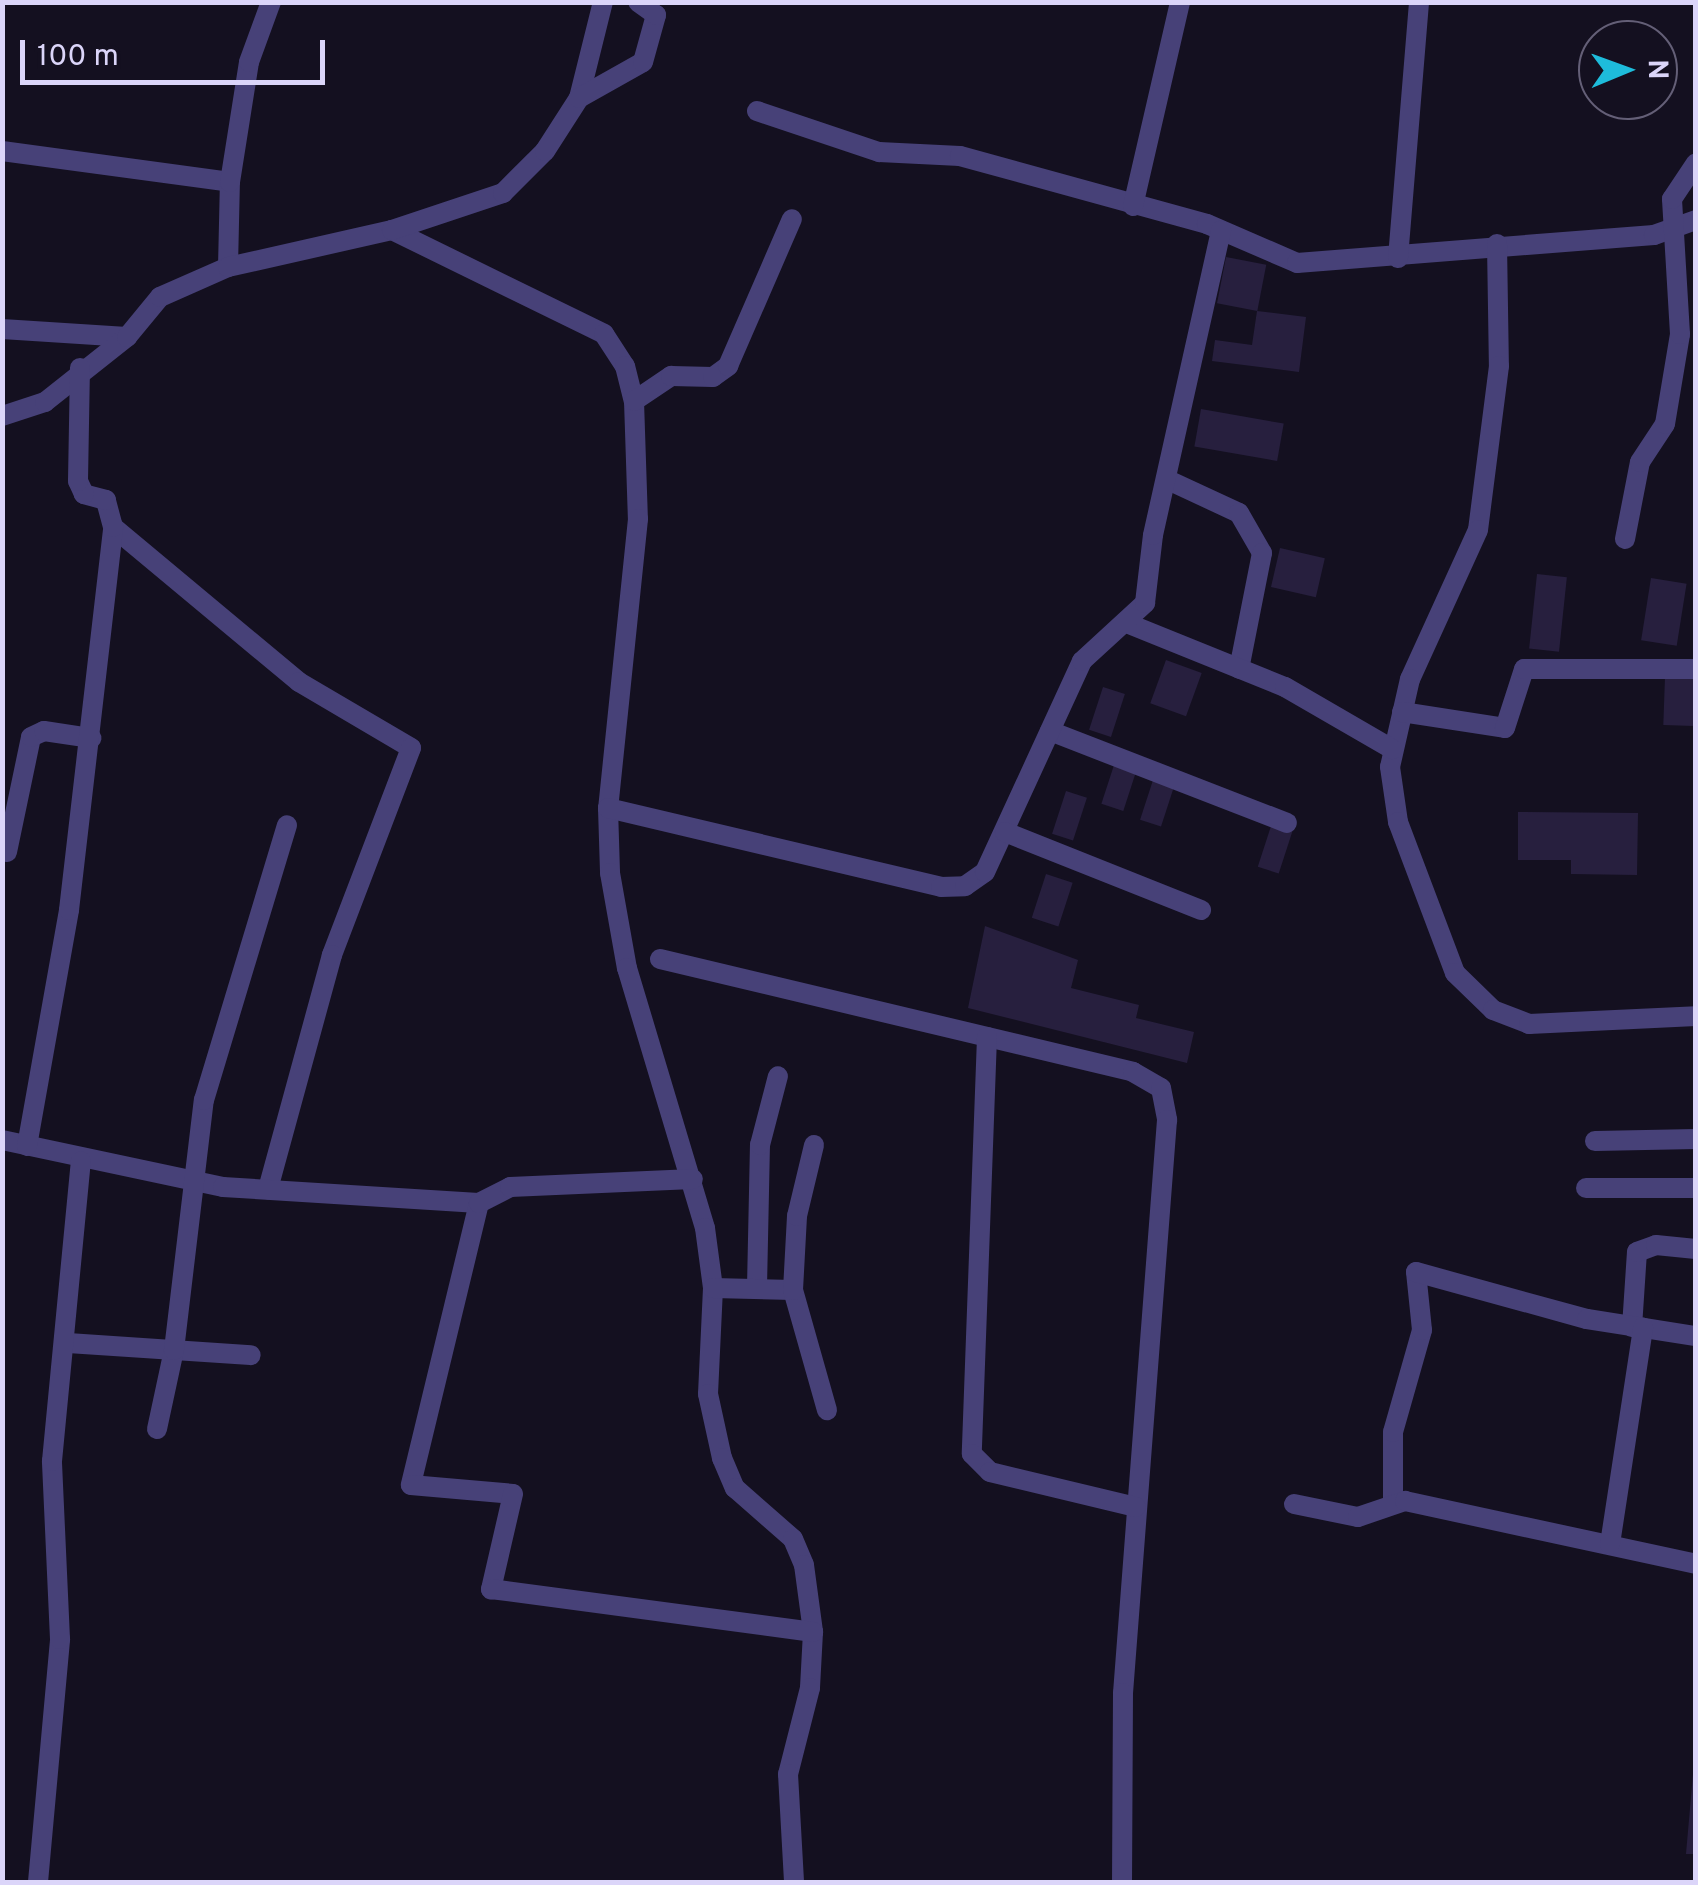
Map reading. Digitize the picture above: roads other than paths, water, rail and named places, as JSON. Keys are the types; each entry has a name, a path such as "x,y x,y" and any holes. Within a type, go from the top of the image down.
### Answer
{"street":[{"path":"228,267 230,182 250,62 271,2"},
{"path":"2,416 44,402 80,368 127,337 160,298 228,267 392,230 503,193 545,151 579,98 603,2"},
{"path":"579,98 643,62 656,15 638,2"},
{"path":"1133,206 1180,2"},
{"path":"1398,258 1418,2"},
{"path":"757,111 880,152 960,156 1222,230 1286,262 1398,258 1497,244 1673,229 1696,220"},
{"path":"2,151 230,182"},
{"path":"1625,539 1640,462 1665,424 1688,334 1672,198 1696,162"},
{"path":"634,400 671,376 713,378 728,366 792,219"},
{"path":"392,230 604,334 625,366 634,400 638,519 608,808 610,872 628,968 693,1179 713,1288 708,1394 722,1458 735,1488 802,1551 813,1632 810,1688 788,1774 794,1882"},
{"path":"608,808 954,888 985,872 1092,647 1129,624 1149,590 1168,480 1222,230"},
{"path":"1497,244 1499,366 1478,530 1410,679 1392,749 1398,822 1455,974 1475,997 1509,1020 1529,1024 1696,1016"},
{"path":"2,329 127,337"},
{"path":"26,1146 90,738 113,527 106,500 84,494 78,481 80,368"},
{"path":"1168,480 1238,513 1262,553 1239,670"},
{"path":"113,527 299,682 411,748 332,954 268,1190"},
{"path":"1129,624 1285,687 1392,749"},
{"path":"1402,712 1505,728 1524,669 1696,670"},
{"path":"7,852 31,737 44,731 90,738"},
{"path":"1050,731 1287,823"},
{"path":"157,1428 174,1350 190,1180 204,1100 287,825"},
{"path":"1006,832 1202,910"},
{"path":"660,959 1133,1072 1161,1088 1165,1101 1124,1694 1122,1882"},
{"path":"987,1037 972,1454 990,1472 1136,1506"},
{"path":"756,1287 760,1145 778,1076"},
{"path":"1594,1141 1696,1139"},
{"path":"2,1140 82,1161 190,1180 268,1190 479,1203 510,1187 693,1179"},
{"path":"814,1145 798,1216 793,1290 827,1410"},
{"path":"38,1882 60,1640 52,1461 68,1342 82,1161"},
{"path":"1586,1188 1696,1188"},
{"path":"479,1203 411,1485 513,1494 491,1589 813,1632"},
{"path":"1610,1544 1637,1327 1636,1252 1656,1245 1696,1249"},
{"path":"1393,1502 1393,1432 1422,1330 1416,1272 1637,1327 1696,1336"},
{"path":"713,1288 793,1290"},
{"path":"68,1342 252,1355"},
{"path":"1294,1504 1358,1517 1393,1502 1696,1564"}]}
